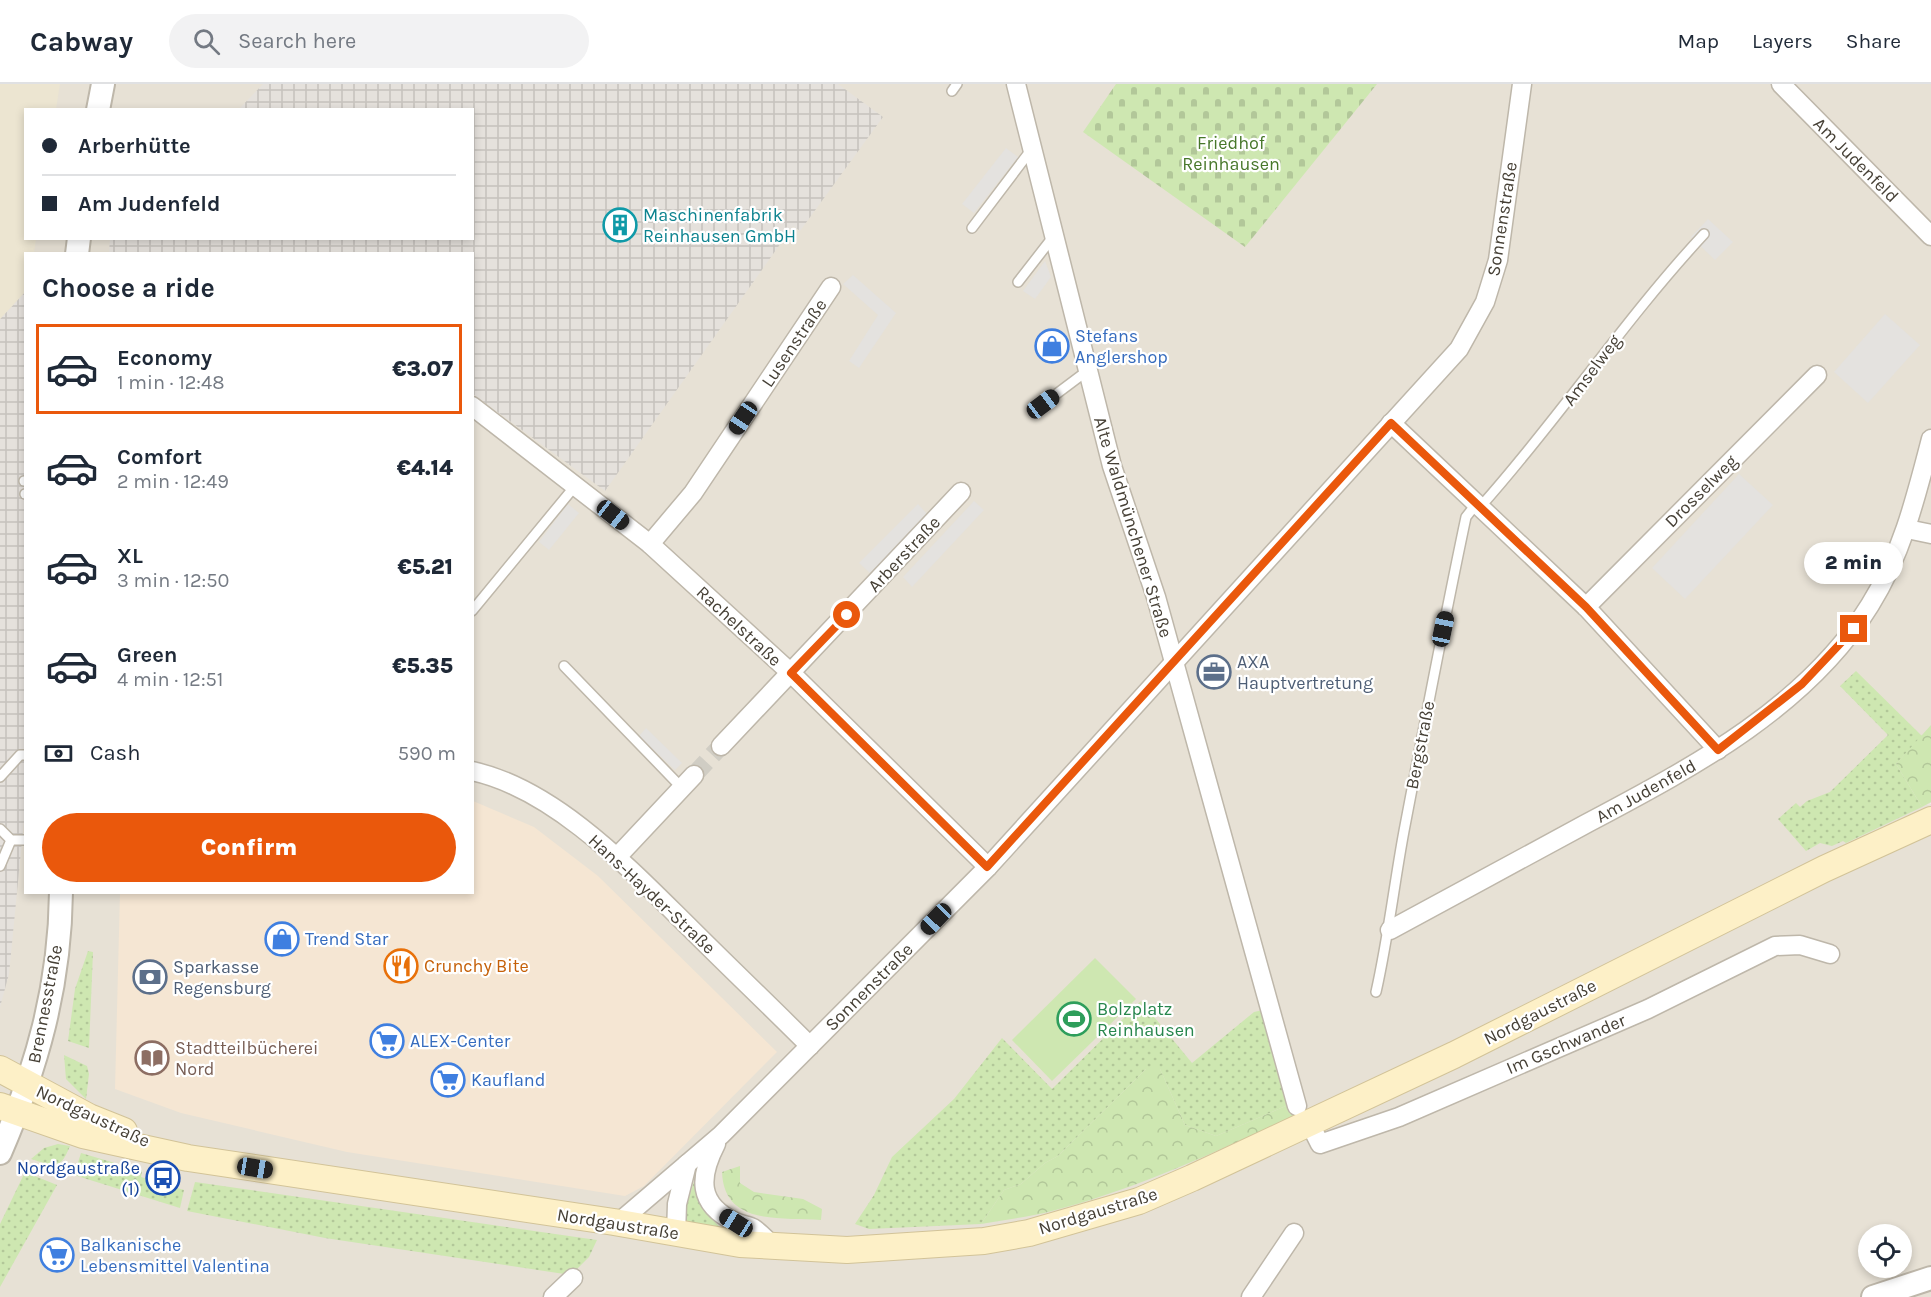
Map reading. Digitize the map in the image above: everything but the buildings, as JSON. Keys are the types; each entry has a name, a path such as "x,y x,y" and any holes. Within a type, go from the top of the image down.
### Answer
{"main road":[{"name":"Nordgaustraße","path":"9,1110 83,1135 188,1158 618,1223 676,1234 774,1247 847,1250 908,1248 984,1241 1029,1233 1139,1201 1304,1115 1931,820"},
{"name":"Nordgaustraße","path":"0,1069 89,1117 188,1158"}],"street":[{"path":"98,108 103,84"},
{"name":"Alte Waldmünchener Straße","path":"1016,84 1112,466 1156,597 1304,1115"},
{"name":"Sonnenstraße","path":"618,1223 721,1135 987,867 1459,349 1485,302 1498,260 1522,84"},
{"name":"Am Judenfeld","path":"1780,84 1931,236"},
{"name":"Lusenstraße","path":"650,544 693,493 831,287"},
{"name":"Drosselweg","path":"1586,607 1817,375"},
{"name":"Rachelstraße","path":"474,408 650,544 791,673 987,867"},
{"path":"1391,423 1586,607 1718,750"},
{"name":"Am Judenfeld","path":"1390,930 1671,778 1718,750 1802,684 1854,629 1878,591 1907,529 1931,440"},
{"name":"Arberstraße","path":"721,746 961,492"},
{"path":"1907,529 1931,534"},
{"name":"Hans-Hayder-Straße","path":"474,772 533,796 578,825 617,857 810,1046"},
{"path":"617,857 688,781"},
{"name":"Brennesstraße","path":"0,1153 9,1110 28,1086 50,1001 56,960 61,894"},
{"name":"Im Gschwander","path":"1304,1115 1320,1144 1377,1125 1648,1009 1775,946 1800,945 1830,954"},
{"name":"Sonnenstraße","path":"721,1135 705,1166 703,1183 707,1197 720,1213 736,1223 752,1227 774,1247"},
{"path":"676,1234 677,1204 687,1164"},
{"path":"1251,1297 1294,1233"},
{"path":"553,1297 573,1278"},
{"path":"1873,1297 1931,1278"}],"lane":[{"path":"972,228 1031,150"},
{"name":"Amselweg","path":"1479,505 1539,440 1657,284 1704,234"},
{"path":"1018,282 1053,237"},
{"path":"1043,404 1087,371"},
{"path":"474,609 575,486"},
{"name":"Bergstraße","path":"1376,992 1390,930 1401,850 1431,685 1466,517 1479,505"},
{"path":"564,666 688,781"},
{"path":"0,777 20,756 24,755"},
{"path":"0,829 11,840 24,840"},
{"path":"0,866 11,840"}],"shaded area":[{"path":"0,84 1931,84 1931,803 1927,805 1931,804 1931,1297 0,1297"},
{"path":"0,84 60,84 56,108 24,108 24,240 36,240 34,252 24,252 24,293 0,319"},
{"path":"263,84 838,84 883,117 800,231 793,226 605,491 474,395 474,252 109,252 110,240 474,240 474,108 240,108"},
{"path":"1006,148 1018,157 974,213 962,204"},
{"path":"1708,219 1733,242 1715,260 1691,237"},
{"path":"1045,261 1051,277 1035,299 1023,291"},
{"path":"853,275 896,313 859,368 849,361 878,315 843,284"},
{"path":"24,293 24,820 9,974 0,1007 0,319"},
{"path":"1885,314 1920,345 1868,403 1834,372"},
{"path":"1739,474 1773,505 1685,599 1652,568"},
{"path":"974,501 984,510 912,587 903,577"},
{"path":"568,504 579,513 549,550 539,542"},
{"path":"918,504 928,515 870,573 859,563"},
{"path":"646,728 682,763 675,770 639,736"},
{"name":"ALEX-Center","path":"474,801 534,827 598,876 777,1052 644,1186 625,1196 347,1152 181,1113 115,1089 120,894 474,894"}],"green space":[{"name":"Friedhof Reinhausen","path":"1116,84 1377,84 1245,247 1083,132"},
{"path":"1856,671 1922,736 1896,764 1922,807 1846,843 1843,841 1832,846 1820,843 1806,851 1778,819 1796,803 1800,807 1807,801 1830,792 1888,735 1840,686"},
{"path":"1931,725 1931,802 1922,807 1896,764"},
{"path":"88,951 93,952 89,1048 68,1041 75,989"},
{"name":"Bolzplatz Reinhausen","path":"1095,958 1136,999 1052,1081 1012,1040"},
{"path":"1141,1001 1192,1063 1254,1012 1263,1010 1288,1105 1216,1136 1185,1125 1160,1069 1146,1069 1058,1156 1045,1163 1021,1184 1004,1190 981,1224 869,1229 855,1224 874,1195 892,1157 954,1099 1002,1038 1052,1089"},
{"path":"64,1055 87,1066 89,1074 86,1099 66,1079"},
{"path":"1146,1069 1160,1069 1185,1125 1216,1136 1288,1105 1294,1116 1175,1169 1115,1192 1043,1213 981,1224 1004,1190 1021,1184 1045,1163 1058,1156"},
{"path":"58,1144 70,1146 59,1163 51,1165 31,1159 44,1148"},
{"path":"81,1153 142,1171 141,1177 184,1190 180,1208 74,1175"},
{"path":"740,1166 740,1183 754,1192 803,1199 822,1209 821,1220 772,1218 743,1210 733,1202 725,1189 722,1172"},
{"path":"25,1172 57,1185 0,1287 0,1224"},
{"path":"696,1175 707,1210 721,1228 687,1225 684,1214"},
{"path":"195,1182 597,1240 589,1257 571,1275 325,1238 187,1211"}],"tunnel":[{"path":"694,775 721,746"}],"place":[{"name":"Maschinenfabrik Reinhausen GmbH","path":"620,225"},
{"name":"Stefans Anglershop","path":"1052,346"},
{"name":"AXA Hauptvertretung","path":"1214,672"},
{"name":"Trend Star","path":"282,939"},
{"name":"Crunchy Bite","path":"401,966"},
{"name":"Sparkasse Regensburg","path":"150,977"},
{"name":"Bolzplatz Reinhausen","path":"1074,1019"},
{"name":"ALEX-Center","path":"387,1041"},
{"name":"Stadtteilbücherei Nord","path":"152,1058"},
{"name":"Kaufland","path":"448,1080"},
{"name":"Nordgaustraße (1)","path":"163,1178"},
{"name":"Balkanische Lebensmittel Valentina","path":"57,1255"}],"route":[{"path":"847,615 791,673 987,867 1391,423 1586,607 1718,750 1802,684 1854,629"}]}
